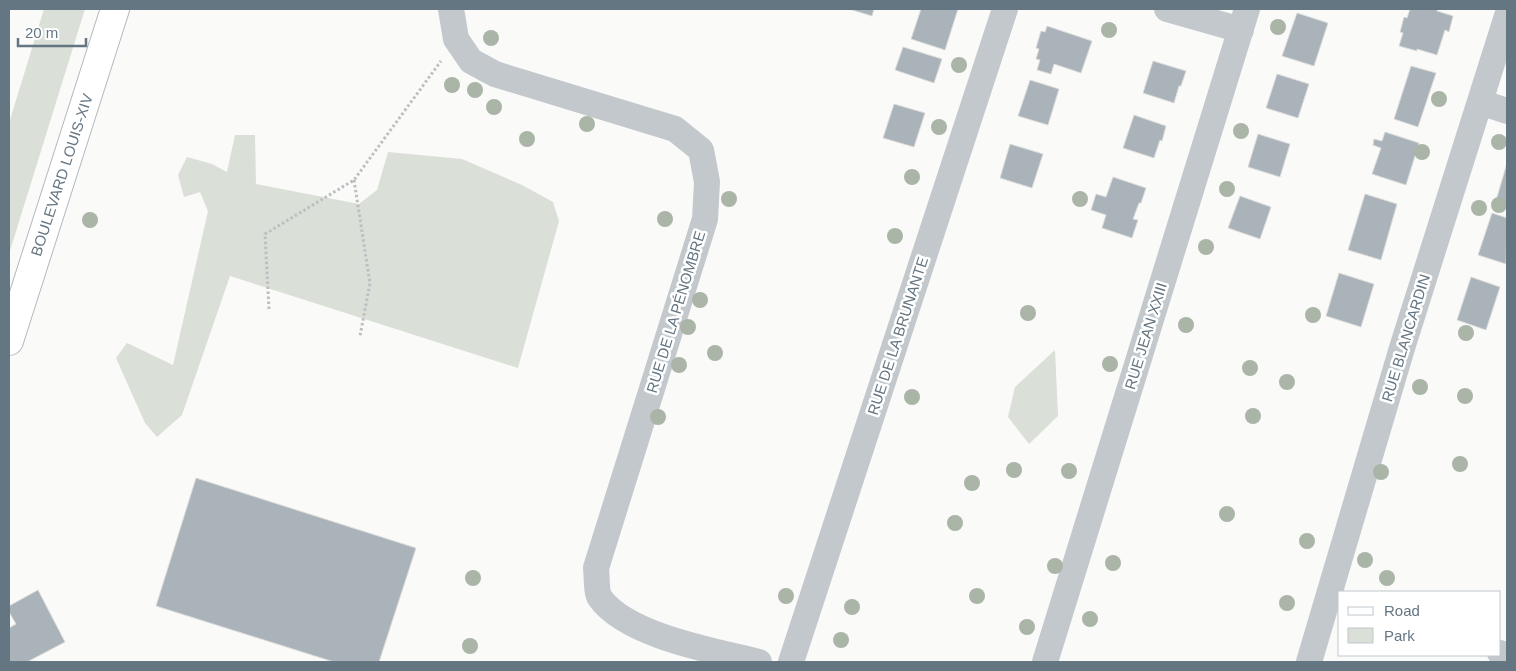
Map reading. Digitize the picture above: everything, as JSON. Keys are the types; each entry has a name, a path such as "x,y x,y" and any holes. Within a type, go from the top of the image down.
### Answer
{"main road":[{"name":"BOULEVARD LOUIS-XIV","path":"9,341 115,9"}],"street":[{"name":"RUE DE LA PÉNOMBRE","path":"451,9 456,39 471,61 495,74 675,129 701,150 707,182 705,219 596,568 599,597 618,617 666,639 760,662"},
{"name":"RUE DE LA BRUNANTE","path":"792,662 1005,9"},
{"path":"1166,9 1244,19"},
{"name":"RUE BLANCARDIN","path":"1309,662 1334,602 1402,348 1507,16"},
{"name":"RUE JEAN XXIII","path":"1046,662 1244,19"},
{"path":"1480,102 1507,111"}],"path":[{"path":"269,309 265,234 354,180 456,39"},
{"path":"354,180 370,283 360,336"}],"green space":[{"path":"44,9 85,9 9,254 9,123"},
{"path":"235,135 255,135 256,184 359,204 377,190 388,152 462,159 522,185 553,202 559,221 518,368 230,276 182,415 157,437 145,423 116,358 127,343 173,365 208,211 200,192 184,197 178,175 187,157 212,164 227,172"},
{"path":"1055,350 1058,416 1029,444 1008,417 1015,387"}],"building":[{"path":"849,9 874,9 872,16"},
{"path":"921,9 958,9 945,50 911,39"},
{"path":"1410,9 1438,9 1437,11 1453,16 1449,32 1445,30 1437,55 1399,46 1403,33 1400,32 1404,17 1407,18"},
{"path":"1297,13 1328,23 1314,66 1282,56"},
{"path":"1047,26 1092,41 1081,73 1054,64 1051,74 1037,70 1040,60 1036,59 1039,49 1036,48 1041,31 1045,32"},
{"path":"903,47 942,59 934,83 895,70"},
{"path":"1153,61 1186,71 1174,103 1143,93"},
{"path":"1411,66 1436,73 1418,127 1394,119"},
{"path":"1277,74 1309,84 1298,118 1266,108"},
{"path":"1030,80 1059,89 1048,125 1018,116"},
{"path":"894,104 925,113 914,147 883,138"},
{"path":"1134,115 1166,126 1162,141 1160,140 1154,158 1123,148"},
{"path":"1385,132 1419,143 1406,185 1372,174 1381,148 1373,145 1374,139 1382,141"},
{"path":"1258,134 1290,144 1280,177 1248,167"},
{"path":"1010,144 1043,154 1032,188 1000,178"},
{"path":"1507,163 1507,208 1495,204"},
{"path":"1113,177 1146,188 1133,219 1138,220 1132,238 1102,228 1106,215 1091,210 1096,194 1106,197"},
{"path":"1365,194 1397,204 1381,260 1348,250"},
{"path":"1240,196 1271,207 1260,239 1228,228"},
{"path":"1492,213 1507,218 1506,264 1478,255"},
{"path":"1339,273 1374,284 1361,327 1326,316"},
{"path":"1471,277 1500,287 1486,330 1457,320"},
{"path":"196,478 416,548 379,662 334,662 156,606"},
{"path":"38,590 65,642 27,662 9,662 9,628 16,624 9,612 9,606"}]}
